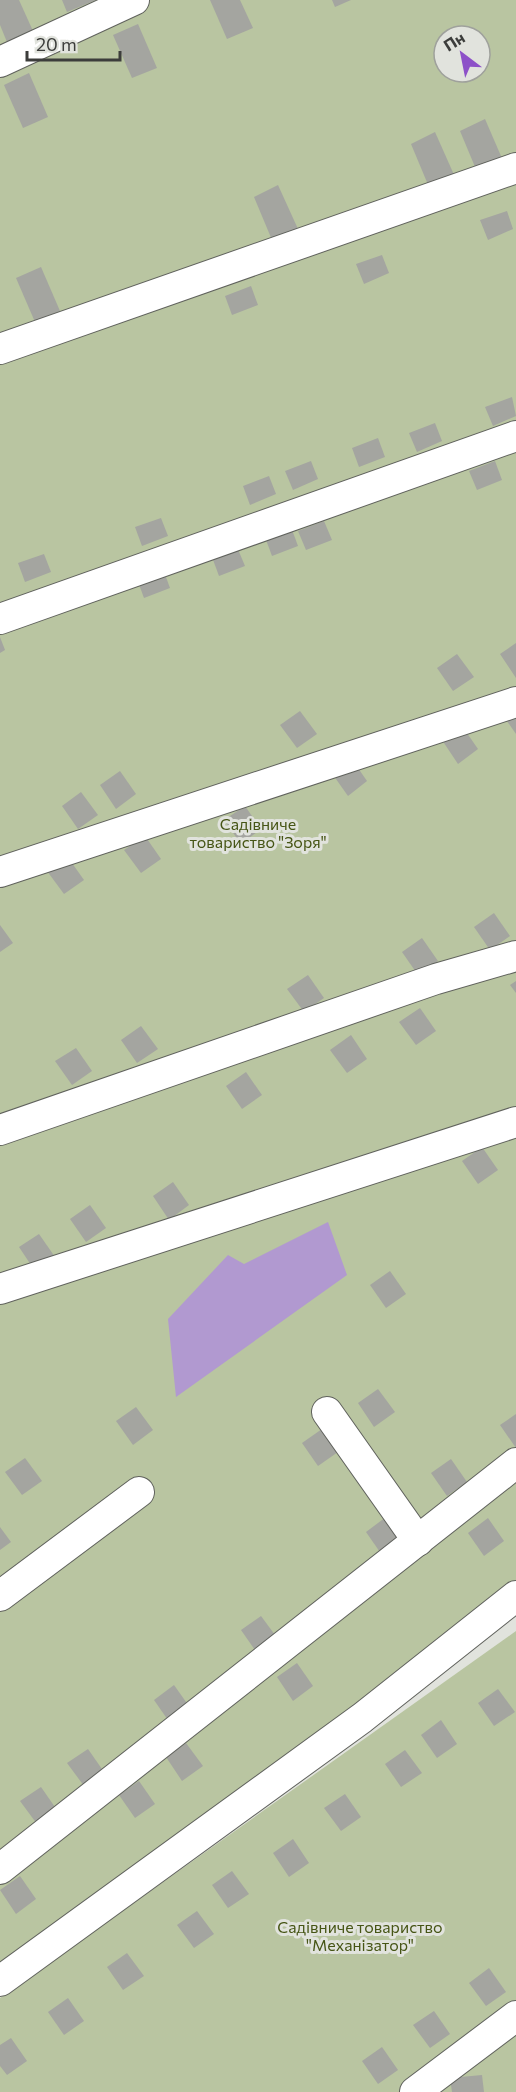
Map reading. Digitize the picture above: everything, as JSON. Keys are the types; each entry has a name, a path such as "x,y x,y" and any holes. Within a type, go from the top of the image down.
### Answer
{"street":[{"path":"0,62 134,0"},
{"path":"0,349 516,168"},
{"path":"0,619 516,436"},
{"path":"0,872 516,702"},
{"path":"0,1130 436,979 516,956"},
{"path":"0,1289 516,1122"},
{"path":"327,1413 418,1541"},
{"path":"0,1869 516,1463"},
{"path":"0,1596 140,1492"},
{"path":"0,1981 362,1718 516,1596"},
{"path":"415,2092 516,2016"}],"green space":[{"name":"Садівниче товариство \"Зоря\"","path":"0,0 516,0 516,1592 0,1980"},
{"name":"Садівниче товариство \"Механізатор\"","path":"516,1631 516,2092 0,2092 0,1998"}],"shaded area":[{"path":"328,1222 347,1275 176,1397 168,1319 228,1255 244,1264"}],"building":[{"path":"0,0 19,0 33,31 7,42 0,25"},
{"path":"62,0 96,0 67,12"},
{"path":"210,0 240,0 253,28 227,39"},
{"path":"332,0 351,0 335,7"},
{"path":"138,24 157,68 132,78 113,35"},
{"path":"29,73 48,117 23,128 4,85"},
{"path":"485,119 504,163 478,174 460,131"},
{"path":"435,132 455,177 429,187 411,144"},
{"path":"278,185 298,229 272,240 254,197"},
{"path":"507,211 513,229 488,240 480,220"},
{"path":"382,255 389,273 364,284 356,264"},
{"path":"41,267 60,311 35,322 16,278"},
{"path":"251,286 258,305 232,315 225,296"},
{"path":"512,397 516,416 493,426 485,407"},
{"path":"435,423 442,441 417,452 409,433"},
{"path":"378,438 385,457 359,467 352,448"},
{"path":"311,461 318,479 293,490 285,471"},
{"path":"495,461 502,480 477,490 469,471"},
{"path":"269,476 276,494 250,505 243,486"},
{"path":"161,518 168,536 142,546 135,527"},
{"path":"324,521 332,540 306,550 298,531"},
{"path":"291,527 298,546 272,556 265,537"},
{"path":"237,547 245,566 219,576 212,557"},
{"path":"44,554 51,572 25,582 18,563"},
{"path":"163,569 170,588 144,598 137,579"},
{"path":"0,637 5,650 0,653"},
{"path":"516,643 516,678 500,654"},
{"path":"457,654 474,677 453,691 437,668"},
{"path":"516,704 516,734 502,714"},
{"path":"300,711 317,734 297,748 280,725"},
{"path":"462,726 478,749 458,764 442,740"},
{"path":"351,758 367,781 348,796 331,772"},
{"path":"120,771 136,794 116,809 100,785"},
{"path":"81,792 98,815 78,829 62,806"},
{"path":"245,806 261,829 241,844 224,820"},
{"path":"145,836 161,859 141,873 124,850"},
{"path":"67,856 84,880 64,894 47,871"},
{"path":"494,913 510,936 490,950 474,927"},
{"path":"0,925 13,943 0,952"},
{"path":"422,938 438,961 418,975 402,952"},
{"path":"308,975 324,998 304,1012 287,989"},
{"path":"516,981 516,993 510,985"},
{"path":"420,1008 436,1031 416,1045 399,1022"},
{"path":"141,1026 158,1049 137,1063 121,1040"},
{"path":"351,1035 367,1059 347,1073 330,1050"},
{"path":"76,1048 92,1071 72,1085 55,1061"},
{"path":"246,1072 262,1095 242,1109 226,1086"},
{"path":"482,1147 498,1170 478,1184 462,1161"},
{"path":"173,1182 189,1205 169,1220 153,1196"},
{"path":"90,1205 106,1228 86,1242 70,1219"},
{"path":"39,1234 55,1257 35,1271 19,1247"},
{"path":"390,1271 406,1294 386,1308 370,1285"},
{"path":"378,1389 395,1412 374,1427 358,1403"},
{"path":"136,1407 153,1430 133,1445 116,1421"},
{"path":"516,1414 516,1448 500,1425"},
{"path":"322,1429 338,1452 318,1466 302,1443"},
{"path":"25,1458 42,1481 22,1495 5,1472"},
{"path":"451,1459 467,1482 447,1496 431,1473"},
{"path":"386,1517 403,1541 382,1555 366,1532"},
{"path":"488,1518 504,1541 484,1556 468,1533"},
{"path":"0,1527 11,1542 0,1550"},
{"path":"261,1616 278,1639 257,1653 241,1630"},
{"path":"297,1663 313,1686 293,1701 277,1677"},
{"path":"174,1685 191,1709 170,1723 154,1700"},
{"path":"498,1689 515,1712 494,1726 478,1703"},
{"path":"441,1720 457,1744 437,1758 421,1735"},
{"path":"186,1743 203,1766 182,1781 166,1757"},
{"path":"88,1749 104,1772 84,1786 67,1763"},
{"path":"405,1750 422,1773 401,1787 385,1764"},
{"path":"139,1781 155,1804 135,1818 119,1795"},
{"path":"41,1787 57,1810 37,1824 20,1801"},
{"path":"345,1794 361,1817 341,1831 324,1808"},
{"path":"293,1839 309,1863 289,1877 273,1853"},
{"path":"232,1871 249,1894 228,1908 212,1885"},
{"path":"20,1876 36,1899 16,1914 0,1890"},
{"path":"197,1911 214,1934 194,1948 177,1925"},
{"path":"127,1953 144,1976 123,1990 107,1967"},
{"path":"489,1968 506,1992 486,2006 469,1983"},
{"path":"68,1998 84,2021 64,2035 48,2012"},
{"path":"434,2011 450,2034 430,2048 413,2025"},
{"path":"11,2038 27,2061 7,2075 0,2066 0,2045"},
{"path":"382,2047 398,2070 378,2084 362,2061"},
{"path":"482,2075 484,2092 452,2092 450,2078"}]}
